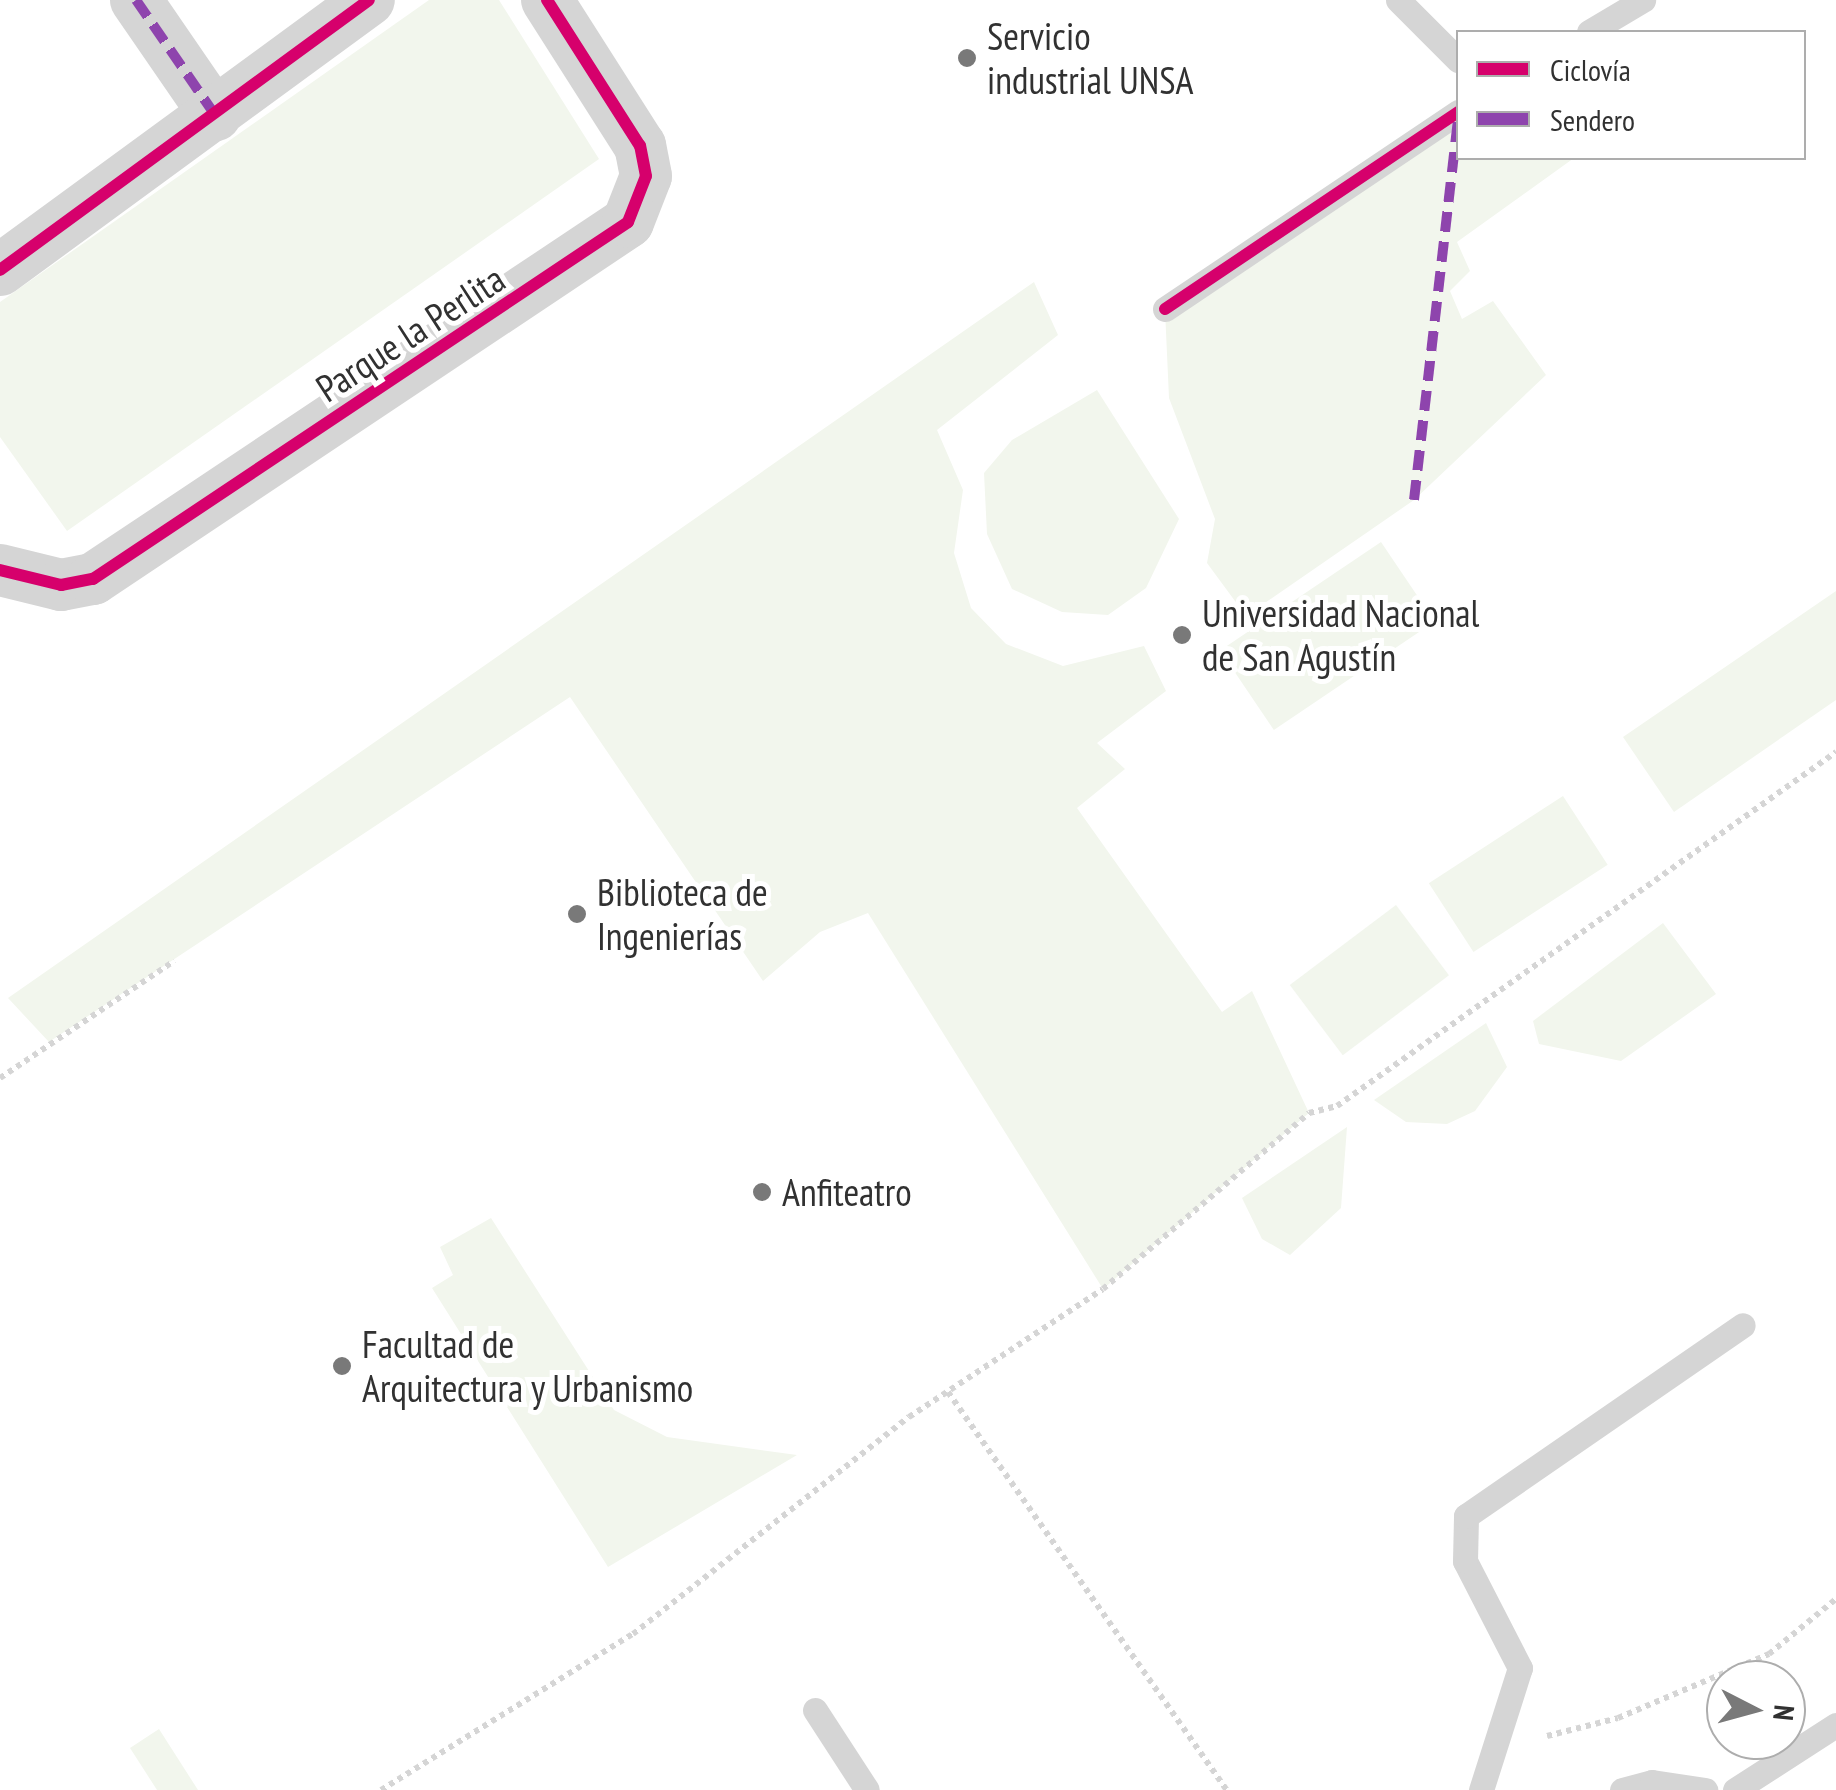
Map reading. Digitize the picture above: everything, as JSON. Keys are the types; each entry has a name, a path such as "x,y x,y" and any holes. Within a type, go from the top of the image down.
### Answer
{"street":[{"path":"136,0 214,114"},
{"path":"0,270 370,0"},
{"name":"Parque la Perlita","path":"0,570 61,585 92,579 628,222 646,176 640,146 547,0"}],"lane":[{"path":"1398,0 1456,58"},
{"path":"1592,30 1643,0"},
{"path":"1165,310 1456,113"},
{"path":"1481,1790 1520,1668 1464,1561 1466,1516 1743,1324"},
{"path":"814,1710 867,1790"},
{"path":"1735,1790 1836,1725"},
{"path":"1622,1790 1652,1782 1705,1790"}],"path":[{"path":"381,1790 634,1634 948,1392 1103,1289 1309,1113 1338,1106 1836,752"},
{"path":"0,1078 174,961"},
{"path":"948,1392 1228,1790"},
{"path":"1494,1750 1618,1718 1769,1654 1836,1599"}],"shaded area":[{"path":"429,0 499,0 599,159 67,531 0,437 0,302"},
{"path":"1456,113 1456,160 1571,160 1457,242 1470,271 1450,291 1462,319 1493,301 1546,375 1414,500 1246,616 1207,563 1215,519 1169,398 1165,310"},
{"path":"1034,282 1058,335 937,430 963,490 954,553 971,608 1006,644 1063,666 1144,646 1166,691 1097,743 1125,769 1077,808 1222,1012 1252,991 1309,1113 1103,1289 868,913 820,932 763,981 570,697 49,1042 8,998"},
{"path":"1097,390 1179,519 1146,588 1108,615 1062,612 1012,589 987,534 984,473 1012,440"},
{"path":"1381,542 1435,622 1274,730 1220,650"},
{"path":"1836,591 1836,700 1674,812 1623,737"},
{"path":"1563,796 1608,865 1473,952 1429,883"},
{"path":"1396,905 1449,975 1343,1055 1290,985"},
{"path":"1663,923 1716,994 1621,1061 1539,1044 1533,1021"},
{"path":"1486,1023 1507,1067 1475,1111 1447,1124 1406,1122 1374,1100"},
{"path":"1347,1127 1341,1208 1290,1255 1262,1239 1242,1198"},
{"path":"491,1218 614,1410 667,1437 797,1455 608,1567 432,1288 453,1275 440,1247"},
{"path":"159,1729 198,1790 157,1790 130,1748"}],"marked path":[{"path":"136,0 215,115"},
{"path":"1414,500 1456,137"}],"cycle path":[{"path":"0,270 369,0"},
{"path":"0,570 61,585 93,579 628,222 646,176 640,146 547,0"},
{"path":"1165,309 1456,113"}],"place":[{"name":"Servicio industrial UNSA","path":"967,58"},
{"name":"Universidad Nacional de San Agustín","path":"1182,635"},
{"name":"Biblioteca de Ingenierías","path":"577,914"},
{"name":"Anfiteatro","path":"762,1192"},
{"name":"Facultad de Arquitectura y Urbanismo","path":"342,1366"}]}
